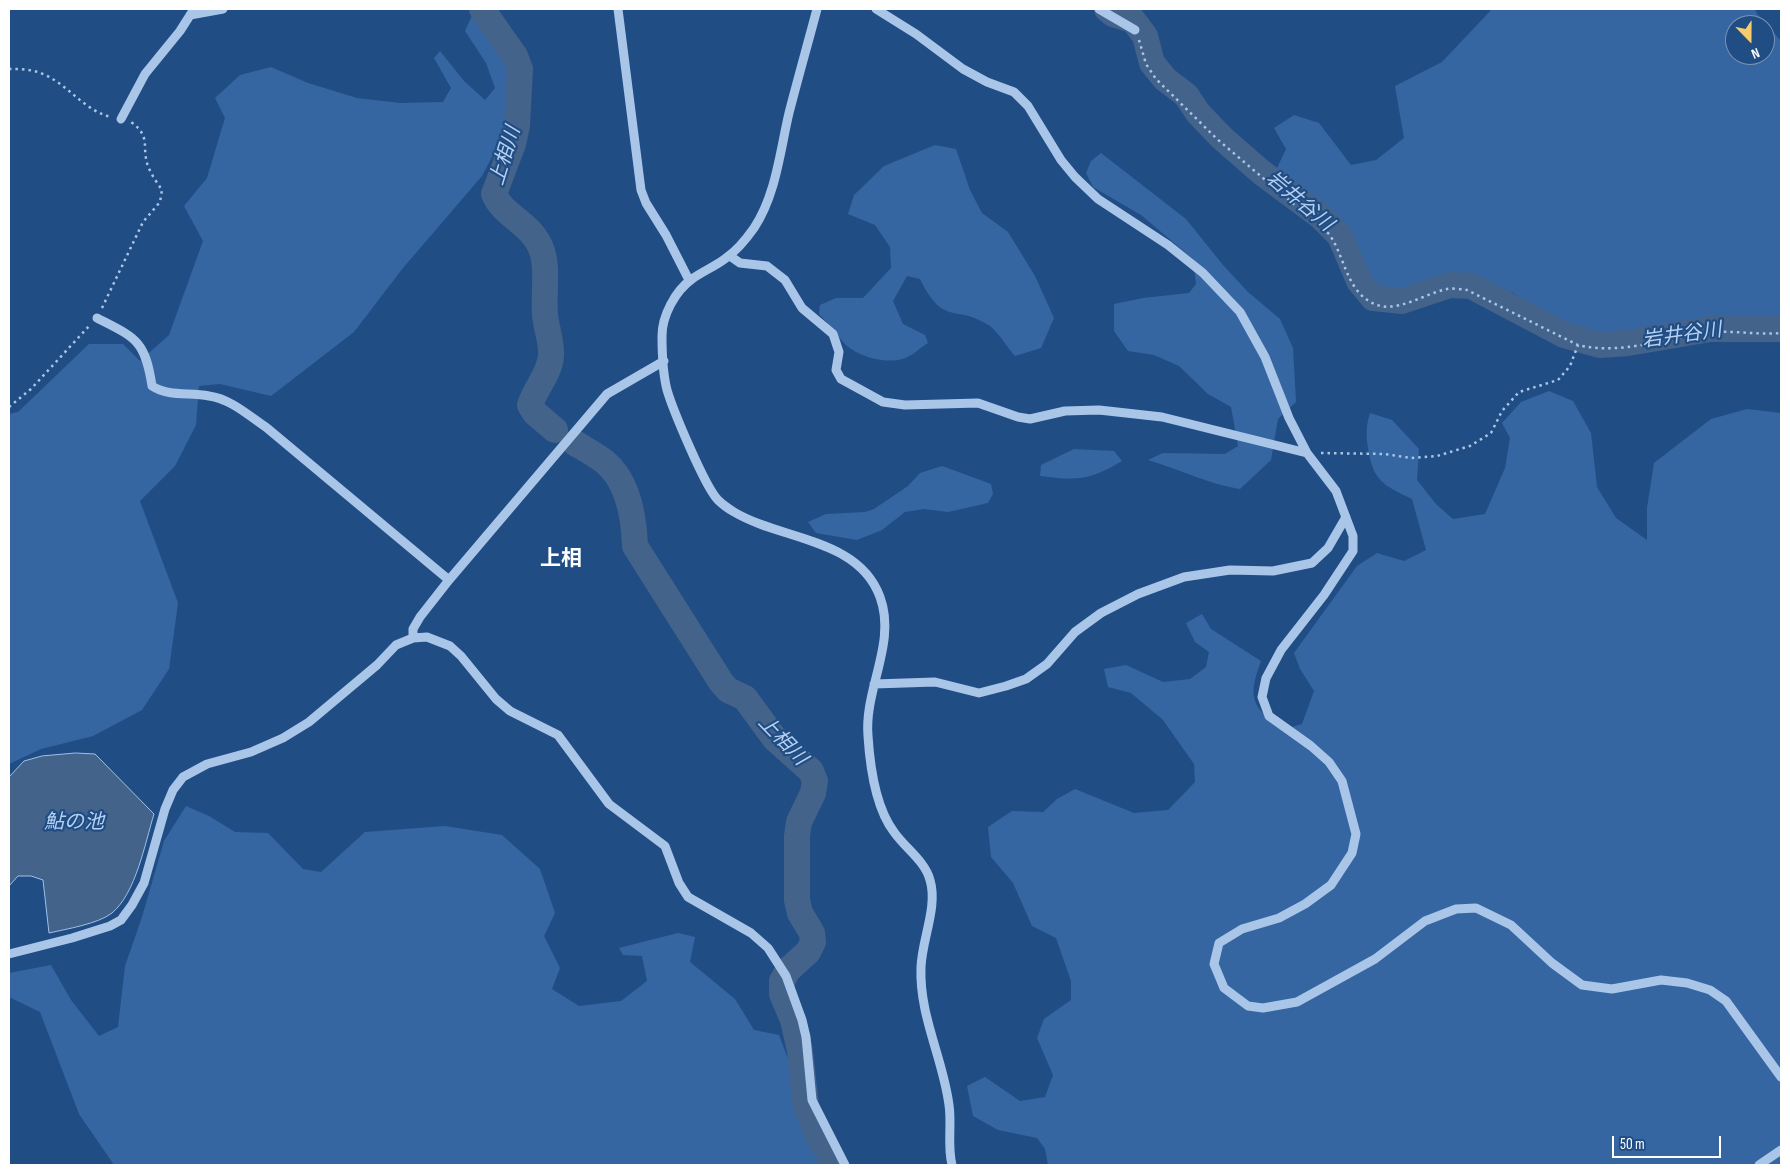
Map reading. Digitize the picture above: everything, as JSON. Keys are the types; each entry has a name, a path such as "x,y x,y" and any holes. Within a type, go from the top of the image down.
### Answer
{"street":[{"path":"121,119 145,74 192,12 224,9"},
{"path":"618,9 641,190 646,203 666,235 689,280"},
{"path":"817,9 771,192 754,228 730,256 689,280 666,312 662,333 667,390 707,484 717,499 735,513 852,558 868,574 880,596 885,617 884,643 867,716 867,735 881,811 892,831 922,865 930,880 932,902 921,967 922,997 927,1025 950,1108 952,1165"},
{"path":"876,9 916,34 963,69 987,82 1014,92 1028,106 1060,160 1075,177 1098,199 1168,245 1203,273 1240,312 1265,357 1289,418 1307,453 1336,492 1353,536 1353,551 1329,588 1281,650 1266,678 1262,696 1269,716 1311,746 1329,762 1342,782 1356,834 1352,853 1331,885 1305,904 1280,918 1242,929 1219,943 1214,964 1224,988 1248,1006 1263,1008 1297,1002 1375,959 1425,921 1456,909 1476,908 1511,925 1552,964 1582,985 1612,989 1661,980 1687,983 1710,990 1726,1001 1781,1077"},
{"path":"1099,9 1135,30"},
{"path":"730,256 740,263 767,266 785,280 802,308 832,334 839,352 836,370 841,379 883,402 905,405 978,403 1018,417 1030,419 1066,411 1099,410 1162,417 1307,453"},
{"path":"97,318 136,339 148,362 152,386 162,393 210,396 236,406 267,428 448,580"},
{"path":"413,638 413,629 420,617 448,580 608,394 664,361"},
{"path":"874,684 935,682 979,692 1026,679 1047,664 1075,632 1100,613 1138,594 1184,577 1230,570 1273,571 1312,563 1328,548 1346,517"},
{"path":"9,954 72,938 110,926 121,920 144,883 165,809 173,790 183,777 207,764 250,752 283,738 309,722 378,665 396,645 413,638 427,637 450,646 461,656 496,699 510,711 558,735 609,804 665,846 679,883 688,897 751,933 768,948 785,973 806,1037 812,1100 845,1165"},
{"path":"1759,1165 1781,1150"}],"path":[{"path":"1135,30 1146,64 1156,79 1217,139 1329,234 1339,247 1355,286 1365,299 1382,306 1408,305 1448,289 1467,290 1578,345 1590,348 1616,348 1715,332 1781,333"},
{"path":"9,69 24,69 44,74 87,108 100,114 126,119 139,128 146,141 147,164 162,190 160,202 143,222 97,318 32,389 9,406"},
{"path":"1307,453 1385,454 1411,458 1437,456 1470,446 1491,433 1502,411 1520,392 1558,380 1570,366 1578,345"}],"shaded area":[{"path":"475,9 512,67 513,98 502,138 482,176 403,268 354,332 271,396 220,384 199,386 196,425 175,466 140,501 178,603 169,669 142,710 93,736 41,749 9,764 9,414 18,412 89,344 123,344 140,361 169,335 203,241 184,206 207,178 225,118 215,98 240,75 271,67 308,83 357,98 400,103 443,102 451,88 434,58 440,51 464,81 485,100 495,88 486,63 465,31"},
{"path":"1492,9 1755,9 1758,15 1725,15 1725,65 1775,65 1775,34 1781,41 1781,320 1728,319 1648,333 1607,336 1572,330 1513,293 1455,275 1412,291 1376,291 1360,273 1344,230 1276,170 1286,149 1274,128 1294,115 1319,123 1351,165 1376,160 1404,138 1395,86 1442,62"},
{"path":"935,145 956,149 970,190 982,213 1008,232 1035,276 1054,318 1041,348 1015,356 997,332 990,326 978,319 943,309 928,294 920,279 907,276 893,301 903,324 925,335 928,343 905,358 879,360 856,352 844,343 819,314 820,305 836,298 863,298 891,268 890,247 875,225 848,214 854,195 884,166"},
{"path":"1101,153 1186,219 1223,265 1248,292 1280,319 1293,348 1296,402 1278,419 1271,460 1240,489 1216,484 1148,460 1163,453 1225,454 1238,446 1231,407 1208,394 1179,366 1154,355 1128,351 1114,331 1114,304 1143,298 1189,293 1196,284 1193,259 1141,215 1093,187 1086,173 1091,161"},
{"path":"1549,391 1573,401 1591,433 1597,487 1616,518 1647,540 1647,508 1654,463 1711,419 1747,409 1781,413 1781,1165 1048,1165 1045,1149 1037,1138 998,1130 973,1116 967,1086 985,1077 1020,1101 1045,1097 1053,1075 1037,1038 1044,1019 1071,1000 1071,981 1056,938 1032,926 1013,883 991,857 988,827 1012,811 1043,812 1057,799 1075,789 1134,813 1168,810 1195,782 1194,764 1163,720 1131,693 1108,687 1104,669 1126,665 1163,682 1190,679 1206,667 1209,652 1195,642 1186,623 1202,614 1211,629 1261,661 1254,684 1255,701 1258,708 1282,730 1302,724 1314,691 1300,669 1294,653 1357,566 1377,553 1404,561 1426,550 1412,499 1381,481 1373,468 1367,439 1370,413 1392,420 1419,449 1417,480 1436,504 1453,519 1485,514 1505,468 1510,438 1502,423 1521,402"},
{"path":"1074,449 1114,451 1122,461 1101,472 1083,478 1040,476 1041,465"},
{"path":"942,466 991,484 993,494 988,503 948,512 924,509 905,512 882,530 857,540 816,533 808,522 826,514 865,512 874,509 908,486 920,473"},
{"path":"186,806 209,816 235,832 268,833 303,869 321,872 365,832 445,826 502,835 540,869 555,913 544,936 560,968 552,989 579,1006 621,1001 647,981 642,956 623,955 619,948 678,933 695,937 690,962 735,999 754,1030 779,1035 790,1064 801,1117 827,1165 114,1165 79,1114 40,1012 9,997 9,973 51,965 71,1000 99,1036 118,1027 125,966 142,917 164,841"}],"water":[{"name":"鮎の池","path":"76,753 95,754 154,814 139,867 120,904 112,913 99,920 82,926 49,933 43,880 31,876 18,876 9,886 9,777 24,761 42,756"}],"waterway":[{"name":"上相川","path":"482,9 515,56 520,69 517,126 513,144 494,194 503,207 528,229 542,250 545,268 545,314 551,356 548,369 530,405 535,413 555,430"},
{"name":"岩井谷川","path":"1107,9 1113,14 1133,20 1145,36 1152,63 1165,79 1186,95 1198,113 1222,138 1261,172 1320,216 1340,236 1359,281 1373,298 1402,301 1450,285 1471,286 1564,335 1600,345 1628,343 1710,329 1781,329"},
{"name":"上相川","path":"575,443 605,462 619,479 631,512 635,546 721,682 728,690 745,698 775,739 811,771 815,781 813,793 799,822 797,836 797,900 800,913 812,933 813,942 808,952 788,970 782,981 782,994 793,1020 800,1051 806,1107 818,1135 835,1165"}],"district":[{"name":"上相","path":"561,560"}]}
